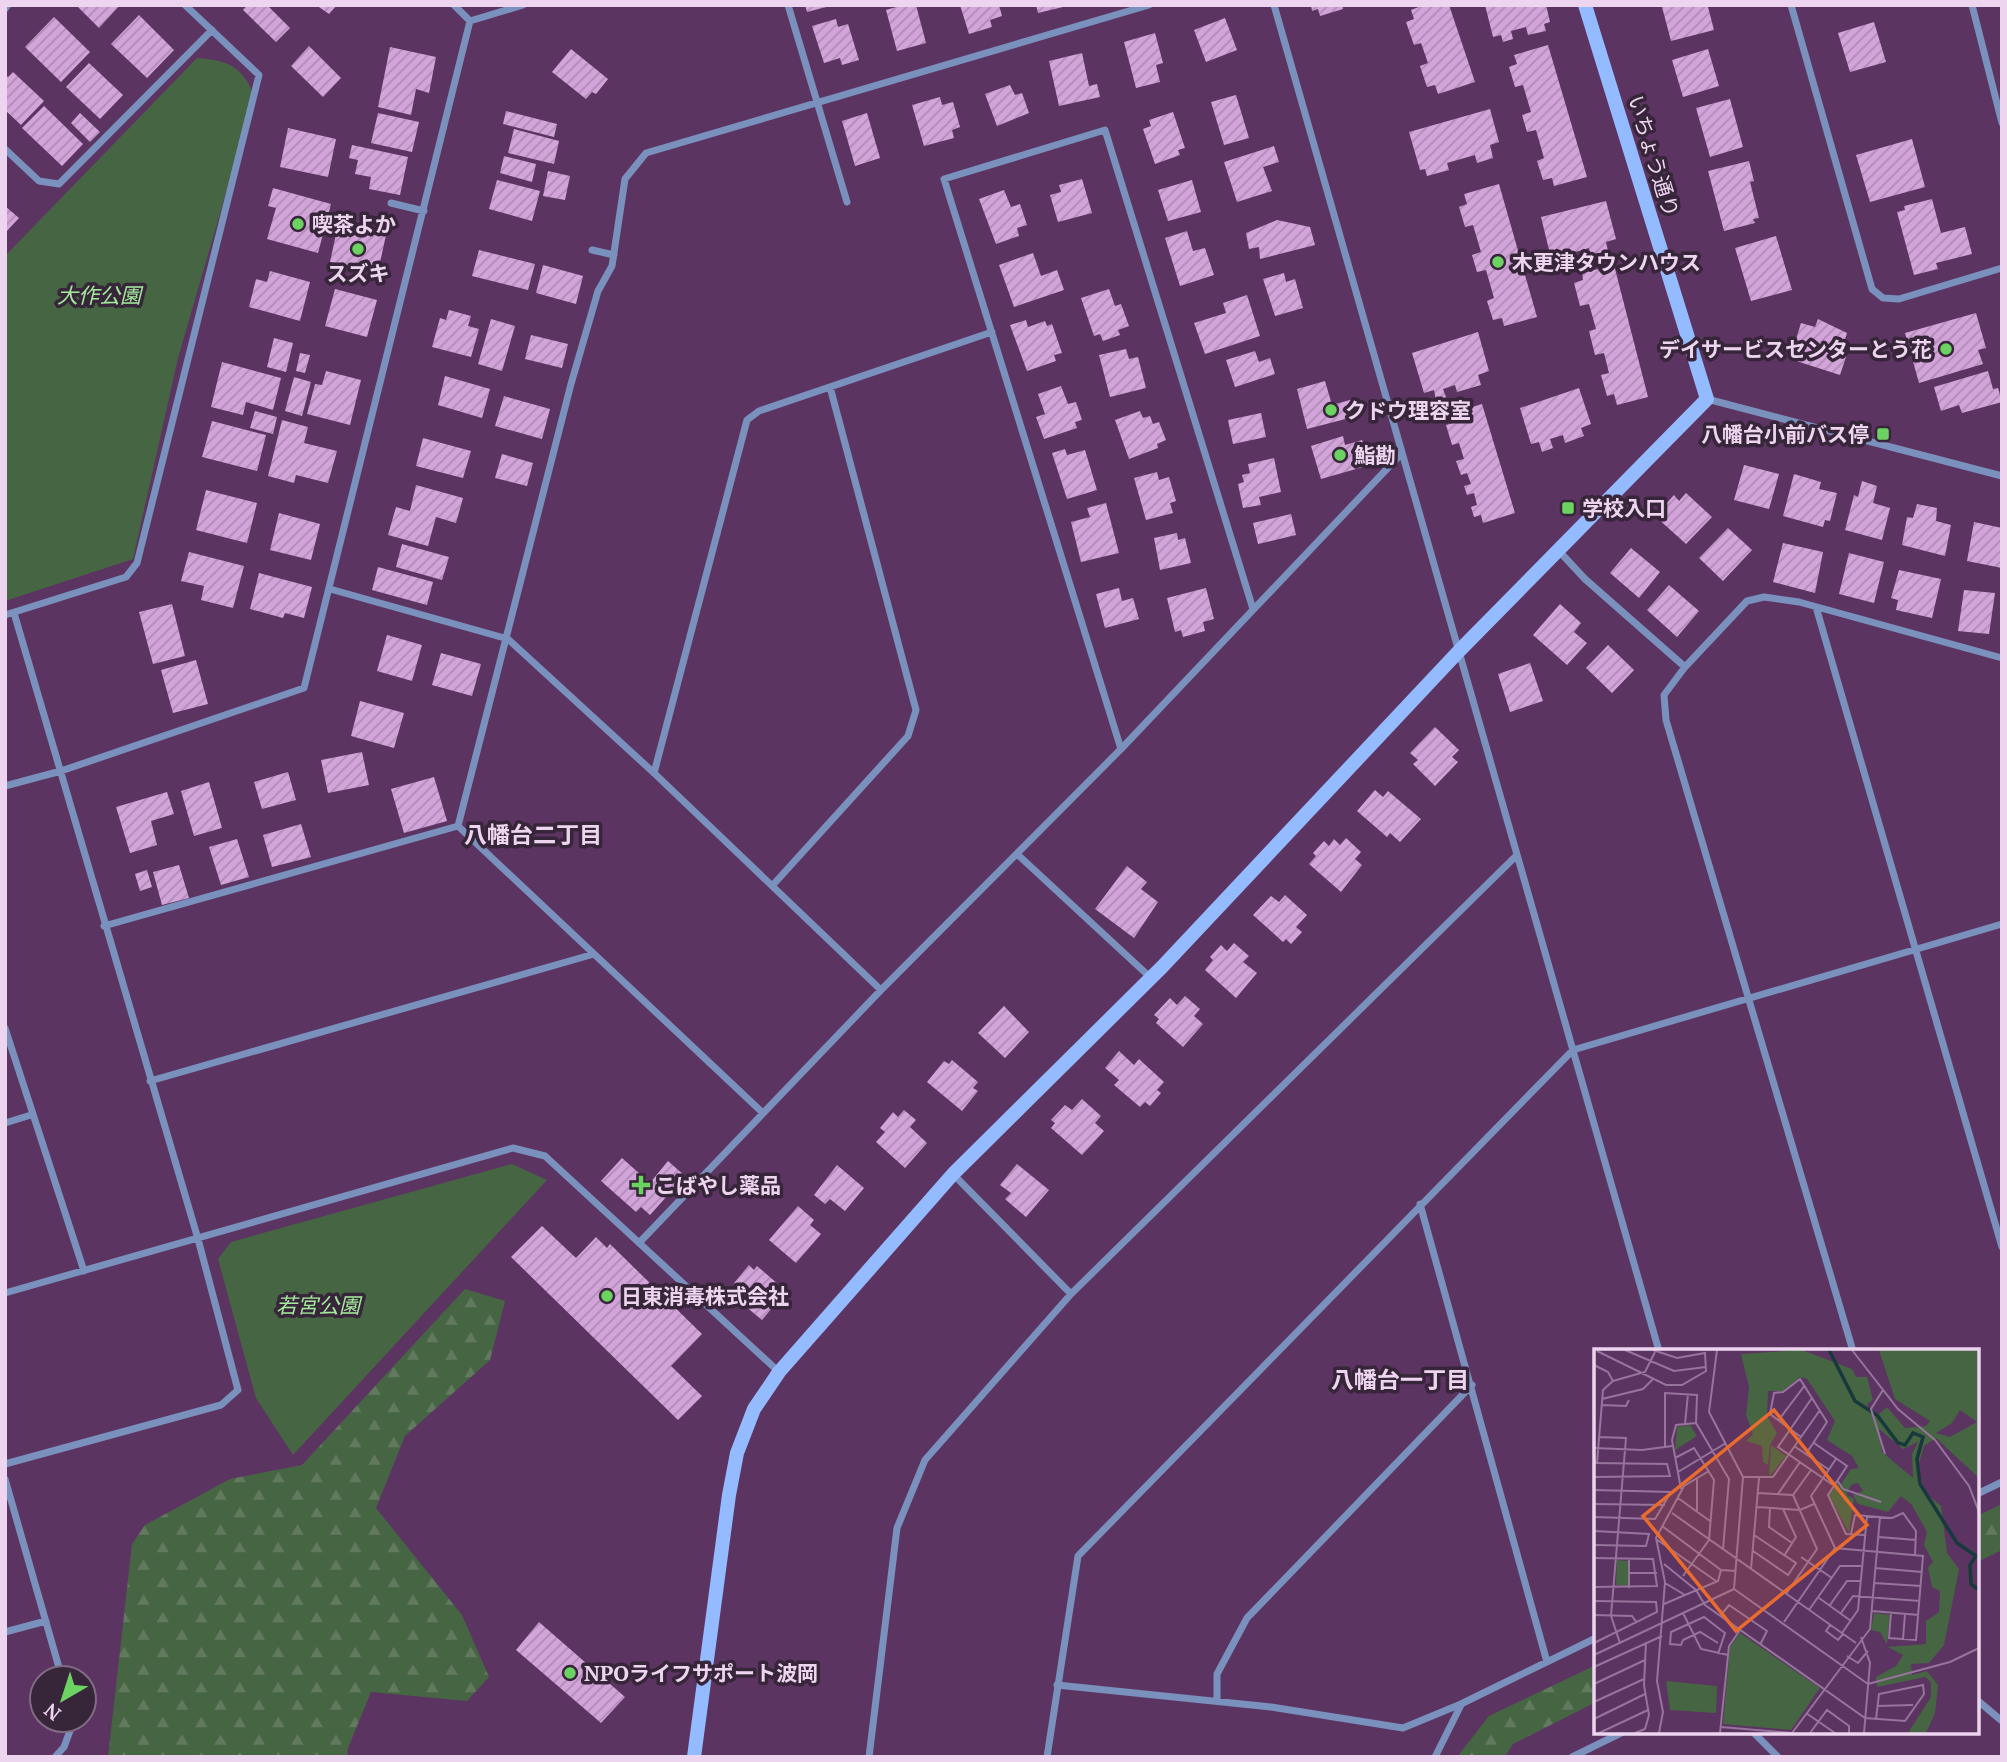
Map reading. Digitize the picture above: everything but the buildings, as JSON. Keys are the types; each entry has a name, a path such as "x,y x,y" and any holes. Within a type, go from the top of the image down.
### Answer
{"street":[{"path":"5,615 126,577 137,563 259,75 185,5"},
{"path":"454,5 470,21"},
{"path":"470,21 523,5"},
{"path":"788,5 847,202"},
{"path":"458,826 575,371 598,291 612,266 625,179 646,153 817,100 1149,5"},
{"path":"1274,5 1286,60 1402,453 1658,1349"},
{"name":"いちょう通り","path":"1585,5 1706,399"},
{"path":"1791,5 1872,289 1882,298 1899,299 2002,268"},
{"path":"1972,5 2002,124"},
{"path":"5,786 61,771 304,688 470,21"},
{"path":"5,149 39,181 59,184 212,30"},
{"path":"1121,749 944,179 1105,130 1253,609"},
{"path":"391,203 424,211"},
{"path":"592,250 614,255"},
{"path":"654,773 747,420 760,411 992,332"},
{"path":"772,886 908,736 916,710 830,387"},
{"path":"694,1757 737,1453 754,1409 779,1372 953,1174 1151,978 1459,651 1706,399 2002,476"},
{"path":"639,1243 881,990 1121,749 1402,453"},
{"path":"1558,550 1585,579 1685,667"},
{"path":"330,589 508,639 654,773 881,990"},
{"path":"1852,1349 1667,720 1664,695 1685,667 1747,601 1764,597 1816,607 2002,658"},
{"path":"1816,607 2002,1247"},
{"path":"5,1464 221,1405 238,1390 198,1240 14,613"},
{"path":"104,926 458,826"},
{"path":"458,826 763,1113"},
{"path":"1017,854 1151,978"},
{"path":"869,1757 897,1528 925,1460 1071,1294 1517,855"},
{"path":"1048,1757 1078,1556 1420,1203 1573,1050 2002,924"},
{"path":"150,1081 594,954"},
{"path":"5,1028 31,1115 84,1270"},
{"path":"5,1123 31,1115"},
{"path":"5,1293 513,1148 545,1156 779,1372"},
{"path":"953,1174 1071,1294"},
{"path":"1420,1203 1546,1662"},
{"path":"1217,1702 1217,1674 1247,1618 1472,1385"},
{"path":"5,1479 58,1664"},
{"path":"1979,1493 2002,1482"},
{"path":"5,1632 46,1621"},
{"path":"1057,1685 1217,1702 1404,1728 1461,1704 1594,1639"},
{"path":"1979,1702 2002,1721"},
{"path":"1435,1757 1461,1704"},
{"path":"55,1757 64,1747 69,1734"},
{"path":"1572,1757 1619,1734"},
{"path":"1755,1734 1778,1757"}],"green space":[{"name":"大作公園","path":"197,58 233,66 245,78 254,96 178,358 133,559 5,601 5,256"},
{"name":"若宮公園","path":"512,1164 547,1180 293,1455 256,1398 218,1259 231,1242"},
{"path":"465,1289 505,1301 490,1360 405,1436 376,1508 462,1615 489,1677 467,1701 371,1692 348,1748 347,1757 108,1757 132,1544 145,1525 230,1479 302,1465"},
{"path":"2002,1504 2002,1550 1979,1561 1979,1515"},
{"path":"1594,1666 1594,1703 1513,1744 1505,1757 1457,1757 1489,1716"}],"place":[{"name":"喫茶よか","path":"298,224"},
{"name":"スズキ","path":"358,249"},
{"name":"木更津タウンハウス","path":"1498,262"},
{"name":"デイサービスセンターとう花","path":"1946,349"},
{"name":"クドウ理容室","path":"1331,410"},
{"name":"八幡台小前バス停","path":"1883,434"},
{"name":"鮨勘","path":"1340,455"},
{"name":"学校入口","path":"1568,508"},
{"name":"こばやし薬品","path":"641,1185"},
{"name":"日東消毒株式会社","path":"607,1296"},
{"name":"NPOライフサポート波岡","path":"570,1673"}],"district":[{"name":"八幡台二丁目","path":"533,834"},
{"name":"八幡台一丁目","path":"1400,1379"}]}
